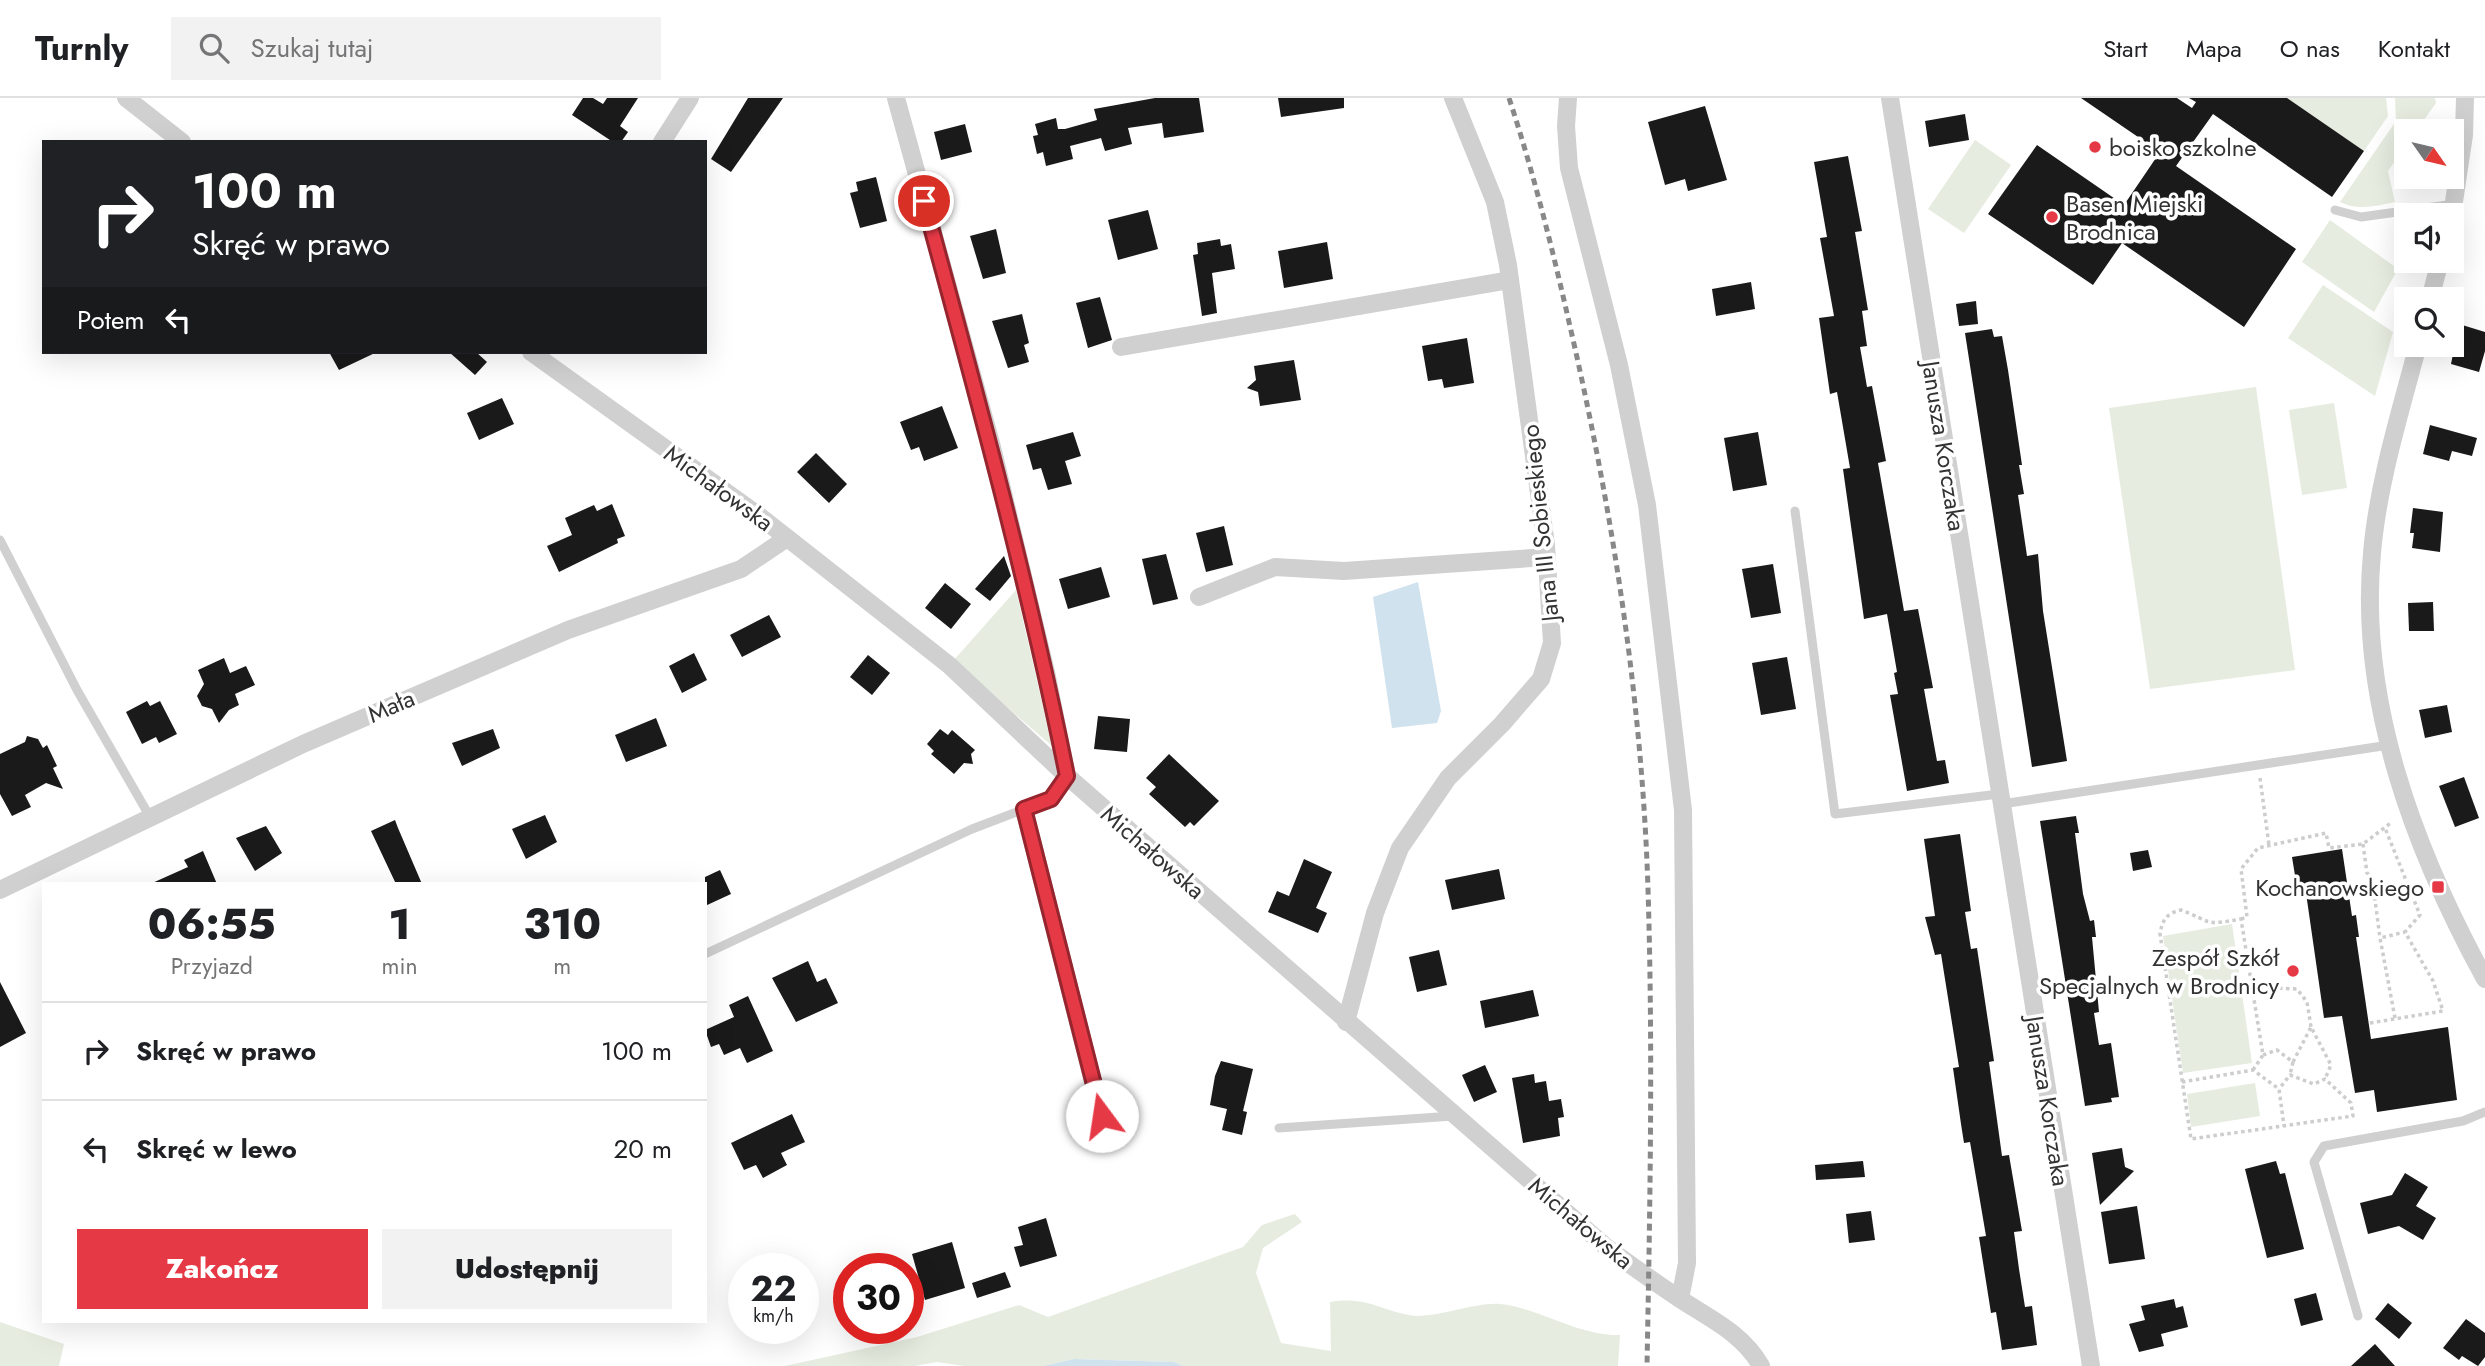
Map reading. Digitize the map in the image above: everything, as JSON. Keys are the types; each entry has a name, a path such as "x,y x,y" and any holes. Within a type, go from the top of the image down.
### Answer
{"street":[{"path":"126,98 179,140"},
{"path":"663,140 690,98"},
{"name":"Jana III Sobieskiego","path":"1346,1023 1375,914 1400,848 1448,778 1502,724 1541,679 1552,643 1547,557 1510,280 1495,202 1453,98"},
{"path":"1568,98 1566,138 1569,168 1619,365 1647,505 1683,810 1687,1263 1680,1299"},
{"name":"Janusza Korczaka","path":"1890,98 2091,1366"},
{"path":"2454,203 2464,135 2465,98"},
{"path":"902,99 992,447 1046,672 1067,776"},
{"path":"1121,347 1510,280"},
{"name":"Michałowska","path":"534,354 787,538 949,665 1067,776 1346,1023 1606,1247 1743,1341 1761,1366"},
{"path":"2415,357 2392,442 2372,552 2370,606 2373,657 2389,745 2446,908 2485,979"},
{"name":"Mała","path":"0,890 303,744 568,630 741,569 787,538"},
{"path":"1199,597 1275,567 1344,571 1547,557"},
{"path":"1024,809 1102,1116"}],"lane":[{"path":"2335,211 2361,217 2394,214"},
{"path":"1795,511 1835,814 1999,799 2389,745"},
{"path":"0,540 77,690 150,817"},
{"path":"707,953 972,829 1051,799 1067,776"},
{"path":"2358,1316 2314,1162 2324,1146 2463,1121 2485,1112"},
{"path":"1279,1128 1455,1116"}],"path":[{"path":"2260,776 2269,845"},
{"path":"2326,1079 2351,1103 2353,1116 2191,1139 2160,934 2161,924 2170,913 2181,910 2203,923 2247,918 2241,869 2258,848 2326,833 2329,848 2363,844 2398,818"},
{"path":"2381,938 2405,932 2420,915 2385,828"},
{"path":"2363,844 2367,873 2372,877 2395,1019"},
{"path":"2241,919 2263,1055"},
{"path":"2370,1023 2443,1011 2433,981 2405,932"},
{"path":"2251,987 2297,989 2307,1002 2311,1027 2331,1065 2326,1079 2314,1084 2290,1075"},
{"path":"2284,1126 2279,1089 2290,1075 2293,1062 2311,1027"},
{"path":"2253,1070 2263,1055 2277,1049 2293,1062"},
{"path":"2182,1082 2253,1070 2279,1089"}],"shaded area":[{"path":"2286,98 2386,98 2388,116 2364,151"},
{"path":"2395,98 2435,98 2436,103 2425,119 2396,119"},
{"path":"2394,124 2394,162 2388,171 2395,202 2360,207 2340,202"},
{"path":"1975,140 2011,165 1964,233 1928,209"},
{"path":"2330,220 2394,266 2396,273 2374,312 2302,262"},
{"path":"2323,285 2393,332 2375,396 2288,338"},
{"path":"2256,387 2295,670 2150,689 2109,408"},
{"path":"2334,403 2347,488 2302,495 2289,410"},
{"path":"1016,590 1052,746 953,661"},
{"path":"2232,924 2252,1063 2183,1073 2163,936"},
{"path":"2255,1083 2260,1116 2191,1127 2187,1094"},
{"path":"1295,1214 1302,1222 1263,1248 1256,1273 1281,1343 1331,1351 1330,1302 1362,1302 1418,1316 1500,1304 1589,1331 1620,1335 1618,1366 1183,1366 1174,1362 1074,1359 1043,1366 964,1366 937,1362 915,1366 785,1366 885,1344 924,1344 924,1335 1019,1305 1048,1317 1243,1247 1262,1225"},
{"path":"0,1322 64,1344 59,1366 0,1366"}],"water":[{"path":"1418,582 1441,711 1437,723 1392,728 1373,597"},
{"path":"1074,1359 1174,1362 1183,1366 1043,1366"}],"building":[{"path":"583,98 593,98 603,104 607,98 638,98 620,126 628,132 622,140 610,140 572,115"},
{"path":"748,98 783,98 731,172 711,159"},
{"path":"1155,98 1199,98 1204,132 1164,138 1162,123 1128,128 1132,144 1105,151 1101,138 1070,146 1073,159 1046,166 1043,152 1037,154 1033,136 1038,135 1035,124 1056,118 1058,129 1065,129 1097,120 1094,109"},
{"path":"1278,98 1344,98 1344,108 1281,117"},
{"path":"2081,98 2177,98 2192,108 2196,102 2189,98 2287,98 2364,151 2332,197 2213,114 2176,166 2296,249 2244,327 2122,243 2093,285 1988,214 2037,145 2124,205 2160,152"},
{"path":"1705,106 1727,180 1688,191 1685,179 1665,185 1648,122"},
{"path":"1965,114 1969,140 1929,147 1925,121"},
{"path":"965,124 972,152 941,160 934,132"},
{"path":"1848,156 1862,231 1855,232 1868,310 1862,311 1867,346 1860,347 1867,387 1872,386 1886,461 1878,463 1904,611 1918,609 1933,688 1924,689 1927,706 1937,761 1945,760 1949,783 1907,791 1890,695 1898,694 1887,614 1864,619 1843,469 1850,468 1837,392 1830,394 1819,318 1834,316 1820,238 1827,237 1814,162"},
{"path":"876,177 887,221 860,228 850,193 858,191 856,182"},
{"path":"1148,210 1158,249 1118,260 1108,220"},
{"path":"996,229 1006,273 983,279 970,236"},
{"path":"1220,239 1221,246 1231,244 1235,269 1212,273 1217,313 1202,316 1193,255 1198,254 1197,243"},
{"path":"1327,242 1333,279 1284,288 1278,251"},
{"path":"1751,282 1755,309 1716,316 1712,289"},
{"path":"1100,297 1112,340 1088,348 1076,303"},
{"path":"1976,301 1978,324 1959,326 1956,304"},
{"path":"1022,314 1029,343 1024,345 1029,362 1008,368 992,321"},
{"path":"2464,326 2485,332 2485,351 2479,372 2451,364 2452,357 2464,357"},
{"path":"1992,329 1994,337 2002,336 2008,370 2022,465 2019,465 2024,494 2018,495 2027,556 2038,554 2043,611 2067,761 2032,767 1965,333"},
{"path":"1467,338 1474,383 1444,388 1442,379 1428,381 1422,346"},
{"path":"330,354 373,354 339,370"},
{"path":"451,354 478,354 487,362 475,375"},
{"path":"1294,360 1301,400 1260,406 1258,392 1247,388 1256,380 1254,366"},
{"path":"502,398 514,424 479,440 467,413"},
{"path":"942,406 958,448 924,461 919,447 911,450 900,422"},
{"path":"2430,425 2477,438 2472,456 2452,451 2449,461 2423,454"},
{"path":"1073,432 1081,456 1065,461 1072,484 1048,490 1041,468 1033,470 1026,445"},
{"path":"1758,432 1767,485 1733,491 1724,438"},
{"path":"816,453 847,484 829,503 797,472"},
{"path":"612,504 625,536 617,539 618,543 559,572 547,546 572,535 565,518 594,505 597,511"},
{"path":"2413,508 2443,512 2440,552 2412,548 2414,533 2410,533"},
{"path":"1224,526 1233,565 1206,572 1196,533"},
{"path":"1166,554 1178,599 1153,605 1142,559"},
{"path":"1004,556 1011,576 990,601 975,589"},
{"path":"1773,564 1781,613 1751,618 1742,569"},
{"path":"1101,567 1110,597 1068,609 1059,579"},
{"path":"945,583 971,604 951,629 925,608"},
{"path":"2433,602 2434,631 2409,631 2408,603"},
{"path":"769,615 781,637 742,657 730,635"},
{"path":"694,653 707,680 682,693 669,666"},
{"path":"868,655 890,673 872,695 850,677"},
{"path":"1787,657 1796,709 1761,715 1752,663"},
{"path":"224,658 230,673 246,666 255,685 235,694 239,705 229,710 219,723 212,709 202,706 197,696 204,684 198,670"},
{"path":"147,701 150,706 160,701 177,734 159,743 156,737 142,744 126,712"},
{"path":"2447,705 2452,732 2425,738 2419,710"},
{"path":"1098,716 1130,719 1127,752 1094,749"},
{"path":"656,718 667,746 626,762 615,735"},
{"path":"493,729 500,748 462,766 452,743"},
{"path":"940,729 948,735 952,730 975,750 971,754 973,764 964,763 954,774 931,754 934,751 927,744"},
{"path":"27,736 38,739 43,748 47,745 57,766 53,768 63,789 46,783 25,795 31,807 12,816 0,794 0,754 25,742"},
{"path":"1169,754 1219,801 1194,826 1190,822 1185,827 1149,794 1156,787 1146,778"},
{"path":"2464,777 2479,818 2455,827 2439,786"},
{"path":"545,815 557,842 526,859 512,829"},
{"path":"2076,816 2079,833 2075,833 2083,894 2090,921 2094,920 2096,937 2092,937 2099,1012 2094,1013 2099,1045 2111,1043 2119,1097 2111,1098 2112,1102 2085,1106 2040,821"},
{"path":"395,820 421,882 395,882 371,831"},
{"path":"266,826 282,853 255,871 236,838"},
{"path":"1960,834 1971,911 1965,912 1971,949 1977,948 1994,1061 1989,1062 2002,1156 2009,1155 2022,1231 2014,1232 2019,1269 2025,1307 2032,1306 2037,1345 2002,1350 1996,1312 1991,1313 1979,1237 1986,1236 1970,1142 1964,1143 1961,1124 1953,1068 1959,1067 1941,954 1935,955 1925,917 1935,916 1924,839"},
{"name":"Zespół Szkół Specjalnych w Brodnicy","path":"2342,849 2352,916 2356,915 2359,937 2356,937 2371,1039 2448,1027 2457,1100 2377,1112 2374,1090 2355,1093 2342,1016 2324,1018 2306,893 2298,894 2292,857"},
{"path":"2148,850 2152,867 2133,871 2130,853"},
{"path":"203,851 216,882 154,882 188,867 184,860"},
{"path":"1304,859 1332,872 1316,908 1327,913 1318,933 1268,912 1277,891 1289,896"},
{"path":"1499,869 1505,899 1452,910 1445,880"},
{"path":"720,870 731,894 707,905 705,877"},
{"path":"1439,950 1447,985 1417,992 1409,957"},
{"path":"808,961 817,982 826,978 838,1003 796,1022 772,978"},
{"path":"0,982 26,1033 0,1047"},
{"path":"1533,990 1539,1016 1485,1028 1480,1001"},
{"path":"748,996 773,1051 747,1063 740,1048 724,1055 719,1044 711,1047 707,1029 734,1017 729,1005"},
{"path":"1221,1061 1253,1069 1243,1111 1247,1112 1242,1135 1222,1130 1227,1109 1210,1105 1215,1076"},
{"path":"1485,1065 1497,1092 1474,1102 1462,1075"},
{"path":"1534,1074 1535,1083 1546,1081 1549,1101 1561,1099 1564,1117 1558,1118 1560,1136 1523,1143 1512,1078"},
{"path":"792,1114 805,1142 781,1153 787,1165 763,1178 756,1165 744,1170 731,1143"},
{"path":"2122,1148 2125,1167 2134,1171 2100,1205 2092,1153"},
{"path":"1863,1161 1865,1177 1816,1180 1815,1165"},
{"path":"2276,1161 2280,1174 2285,1173 2304,1249 2267,1258 2245,1169"},
{"path":"2405,1173 2428,1187 2416,1206 2436,1218 2423,1240 2399,1226 2368,1234 2360,1203 2392,1195"},
{"path":"2137,1206 2145,1259 2109,1264 2101,1212"},
{"path":"1871,1211 1875,1240 1849,1243 1846,1214"},
{"path":"1046,1218 1057,1256 1020,1267 1014,1247 1023,1245 1018,1227"},
{"path":"952,1242 965,1288 925,1300 924,1253 915,1253"},
{"path":"1005,1272 1011,1287 977,1298 972,1283"},
{"path":"2316,1293 2323,1320 2301,1326 2294,1299"},
{"path":"2174,1299 2176,1308 2183,1306 2188,1327 2161,1334 2164,1346 2139,1352 2129,1324 2145,1320 2141,1306"},
{"path":"2388,1303 2412,1323 2399,1339 2375,1319"},
{"path":"2466,1319 2485,1333 2485,1357 2478,1366 2462,1356 2459,1360 2443,1348"},
{"path":"2375,1344 2395,1366 2351,1366"}],"railway":[{"path":"1509,98 1549,237 1599,462 1632,675 1645,818 1650,949 1647,1366"}],"place":[{"name":"boisko szkolne","path":"2095,147"},
{"name":"Basen Miejski Brodnica","path":"2052,217"},
{"name":"Kochanowskiego","path":"2438,887"},
{"name":"Zespół Szkół Specjalnych w Brodnicy","path":"2293,971"}],"route":[{"path":"924,201 992,447 1046,672 1067,776 1051,799 1024,809 1102,1116"}]}
